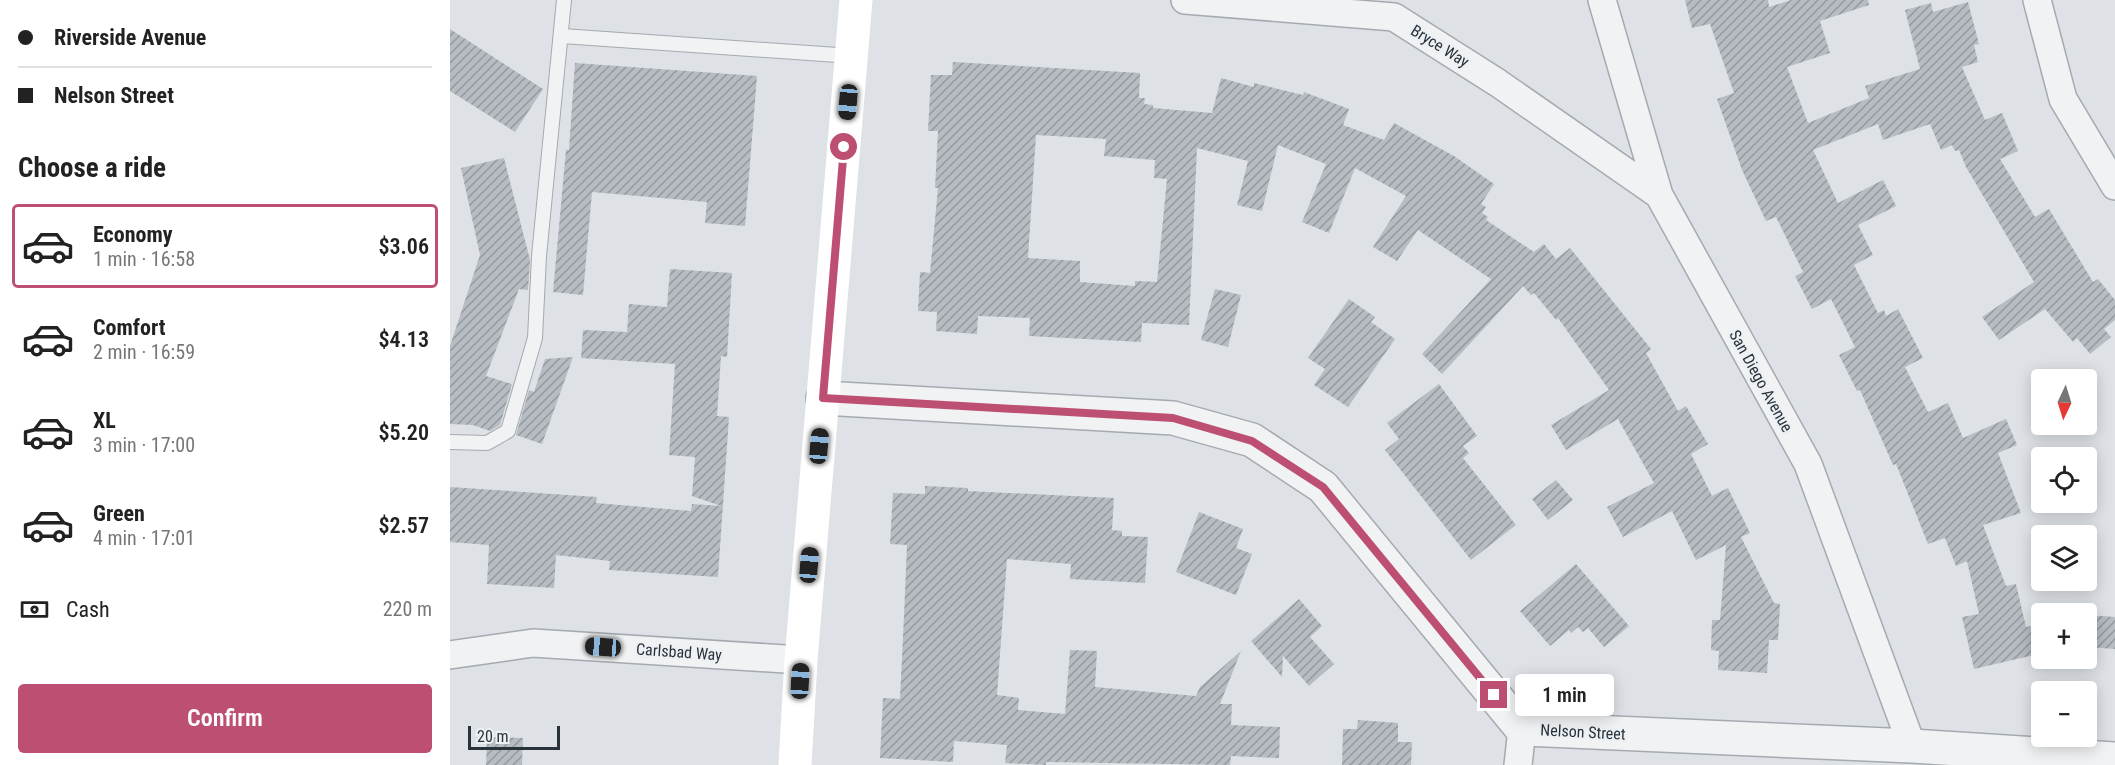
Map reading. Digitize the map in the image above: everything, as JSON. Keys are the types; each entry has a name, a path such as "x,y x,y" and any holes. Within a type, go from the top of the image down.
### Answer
{"main road":[{"path":"795,765 801,660 856,0"}],"street":[{"name":"Bryce Way","path":"1185,0 1394,17 1498,82 1659,195"},
{"name":"San Diego Avenue","path":"1602,0 1659,195 1808,464 1913,756"},
{"path":"2037,0 2063,99 2115,186"},
{"name":"Nelson Street","path":"823,398 1173,418 1252,441 1323,487 1522,729 1913,756 2115,759"},
{"name":"Carlsbad Way","path":"450,655 533,643 801,660"},
{"path":"1518,765 1522,729"}],"lane":[{"path":"450,442 487,443 508,431 535,338 539,256 564,0"},
{"path":"562,36 852,56"}],"building":[{"path":"1685,0 1768,0 1769,7 1791,0 1868,0 1869,5 1820,21 1830,53 1787,67 1808,123 1869,98 1865,86 1920,69 1905,10 1931,3 1933,12 1968,2 1979,44 1974,45 1978,62 1962,67 1985,120 2002,113 2018,151 2000,159 2035,217 2049,209 2093,282 2098,279 2115,300 2115,320 2104,329 2111,337 2090,354 2077,338 2073,342 2045,309 1999,340 1982,317 2034,282 1966,167 1959,150 1955,151 1952,145 1941,150 1930,124 1883,140 1878,124 1813,150 1838,203 1883,180 1896,206 1858,225 1873,255 1854,265 1878,313 1884,310 1886,316 1898,309 1923,358 1905,367 1928,412 1948,403 1963,438 2006,419 2017,445 1998,453 2021,513 1983,525 2006,586 2016,584 2026,627 2031,626 2031,656 1974,669 1962,617 1979,614 1967,561 1956,566 1945,538 1928,544 1896,464 1893,465 1860,390 1857,391 1839,355 1855,347 1831,299 1812,309 1795,276 1803,272 1776,217 1766,221 1742,170 1717,99 1734,93 1710,24 1692,28"},
{"path":"450,29 543,89 515,132 450,91"},
{"path":"953,62 1140,73 1139,98 1145,98 1144,104 1153,105 1153,108 1212,113 1221,78 1254,87 1254,83 1303,95 1304,92 1349,109 1343,125 1384,140 1394,123 1454,156 1494,184 1481,204 1486,207 1482,213 1488,217 1486,220 1534,252 1544,244 1556,259 1570,248 1651,349 1646,353 1678,411 1686,406 1708,444 1691,454 1712,496 1728,488 1750,533 1741,537 1774,603 1780,604 1778,640 1769,640 1767,673 1718,670 1719,651 1711,650 1712,620 1720,620 1726,545 1696,560 1672,511 1623,537 1607,507 1654,483 1618,419 1566,450 1551,425 1609,390 1558,318 1556,320 1534,293 1531,295 1523,286 1442,374 1422,354 1491,279 1418,230 1397,261 1373,247 1406,196 1355,168 1329,233 1302,222 1326,164 1278,145 1262,211 1237,205 1248,161 1197,148 1189,325 1142,323 1141,342 1029,336 1030,318 978,316 977,334 936,331 937,312 918,311 920,272 930,273 938,188 935,188 938,131 928,131 931,75 952,75","holes":["1036,135 1106,139 1104,156 1155,160 1154,178 1167,179 1157,282 1135,281 1135,286 1080,282 1080,261 1028,258"]},
{"path":"575,63 757,76 745,226 705,223 707,202 592,192 583,295 553,292 566,150 569,150"},
{"path":"504,158 530,260 528,290 519,289 486,376 512,384 500,425 490,431 473,425 450,424 450,346 480,255 461,168"},
{"path":"670,269 732,273 727,357 721,356 717,416 729,417 718,577 609,570 610,561 556,555 554,588 487,584 489,545 450,542 450,487 597,497 596,503 691,511 692,504 721,506 692,496 695,457 669,455 675,364 581,358 583,330 627,332 629,304 667,307"},
{"path":"1215,289 1241,295 1228,347 1201,340"},
{"path":"1349,299 1375,317 1371,322 1395,339 1348,407 1314,385 1325,369 1308,358"},
{"path":"573,357 542,444 516,435 529,390 534,392 545,359"},
{"path":"1439,384 1477,436 1463,446 1469,453 1463,458 1516,525 1471,560 1385,450 1399,439 1387,423"},
{"path":"1556,480 1573,500 1548,520 1532,499"},
{"path":"925,486 968,488 968,491 1114,498 1112,530 1122,531 1122,536 1148,537 1145,583 1070,579 1071,564 1007,559 997,695 1019,698 1018,710 1065,714 1070,650 1097,651 1095,687 1196,696 1200,687 1241,651 1220,704 1232,704 1231,725 1280,727 1279,758 1231,756 1230,765 1005,763 1007,745 954,741 953,762 880,758 883,698 900,699 907,545 890,544 893,493 925,494"},
{"path":"1199,512 1243,529 1236,548 1252,554 1236,595 1176,572"},
{"path":"1576,564 1629,626 1604,647 1588,628 1583,632 1578,627 1571,633 1569,630 1550,646 1520,611"},
{"path":"1299,599 1322,626 1310,637 1334,664 1309,686 1283,656 1282,677 1251,641"},
{"path":"2097,616 2115,617 2115,649 2097,648"},
{"path":"1358,720 1398,723 1398,742 1412,742 1411,765 1342,765 1343,729 1357,729"},
{"path":"487,737 523,738 522,765 486,765"}],"route":[{"path":"844,147 823,398 1173,418 1252,441 1323,487 1494,695"}]}
